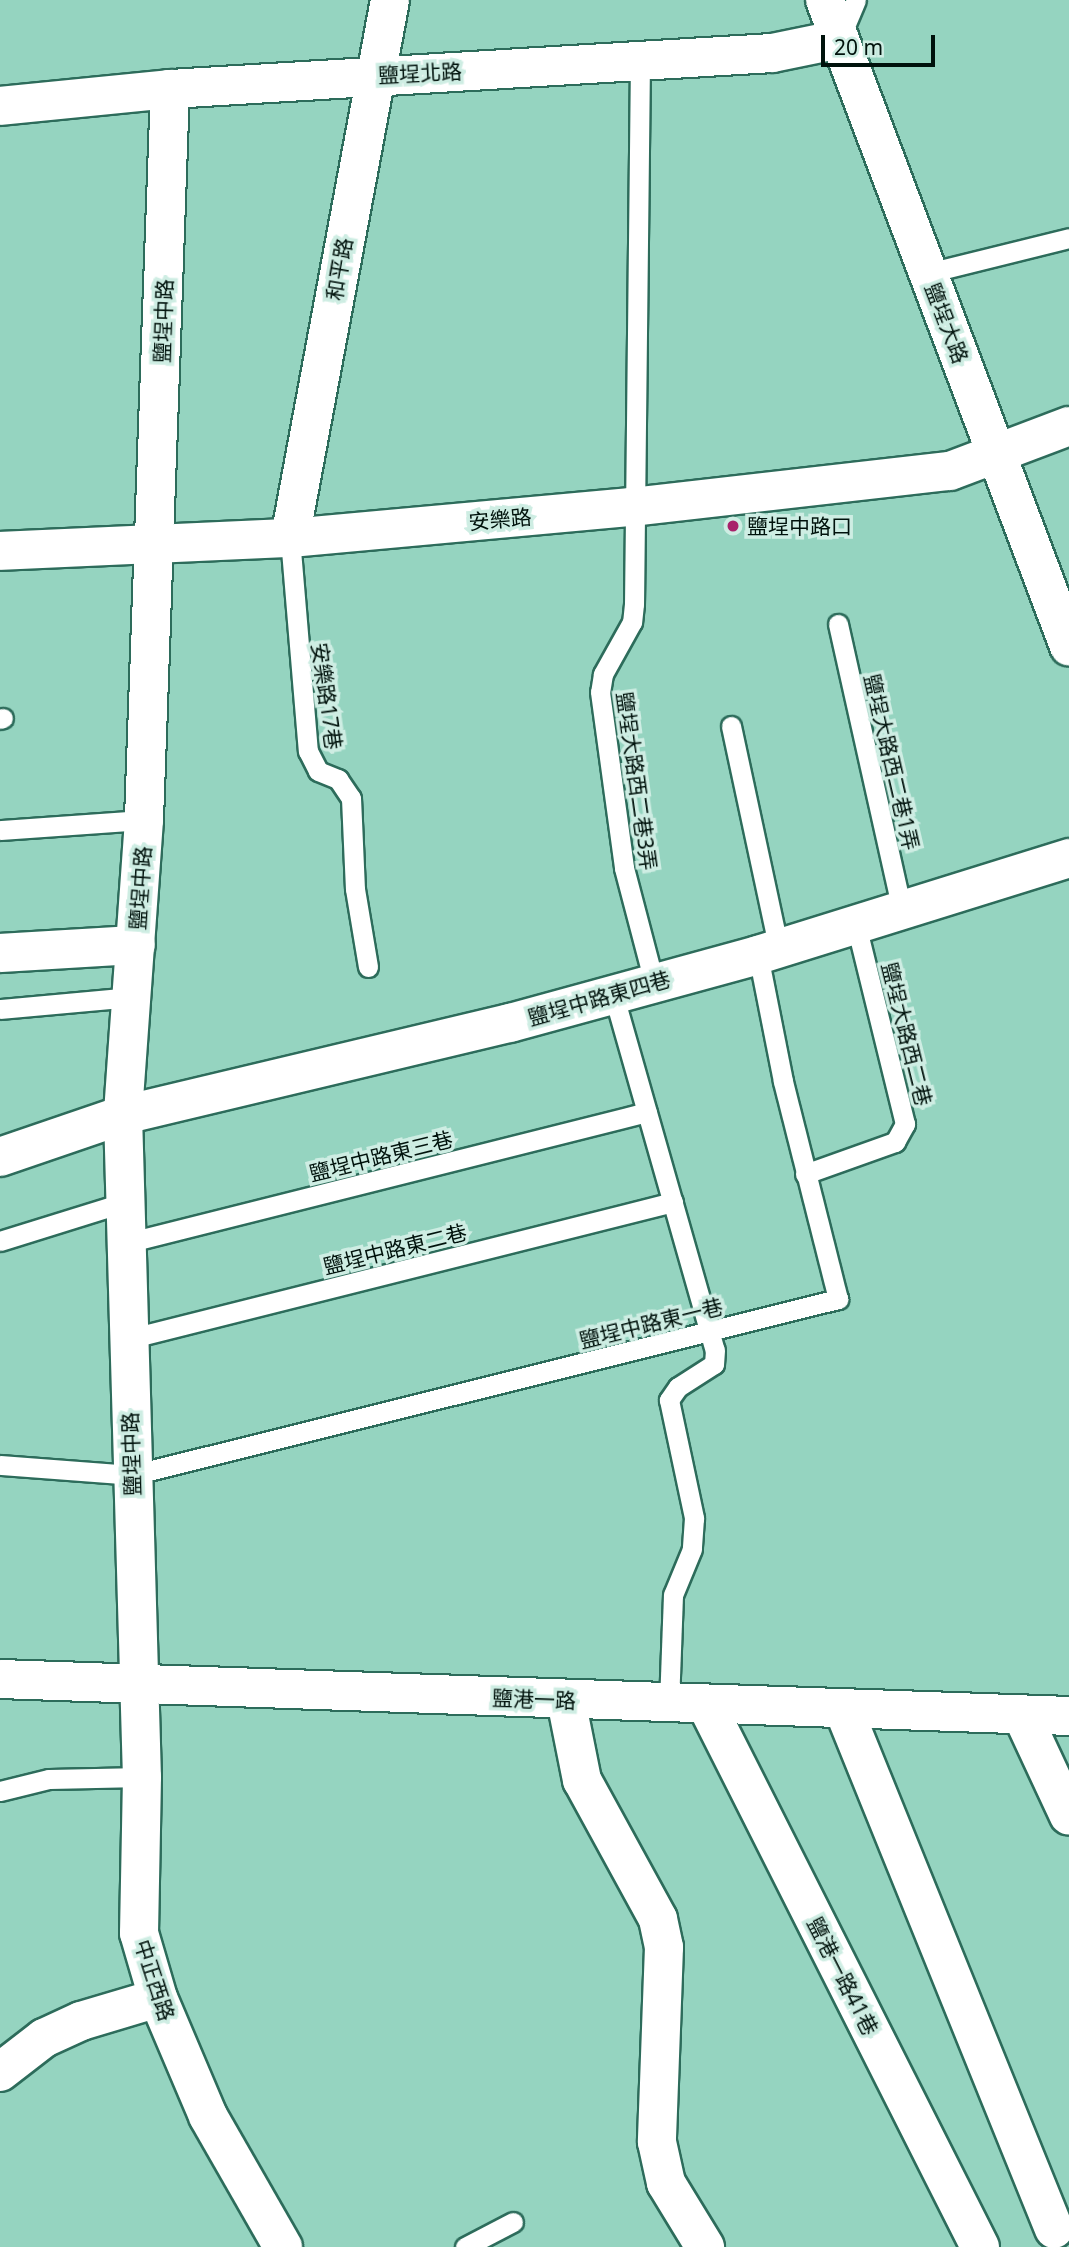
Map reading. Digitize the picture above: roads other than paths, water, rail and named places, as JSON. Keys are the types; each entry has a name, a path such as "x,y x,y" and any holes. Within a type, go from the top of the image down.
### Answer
{"street":[{"name":"和平路","path":"290,538 390,0"},
{"name":"鹽埕大路","path":"825,0 1069,646"},
{"name":"鹽埕北路","path":"0,106 170,89 772,53 839,39"},
{"name":"鹽埕中路","path":"138,1686 123,1115 144,820 170,89"},
{"name":"安樂路","path":"0,551 155,547 290,538 632,507 950,471 1069,426"},
{"name":"鹽埕中路東四巷","path":"0,1157 123,1115 510,1023 768,952 1069,858"},
{"path":"0,953 136,945"},
{"name":"鹽港一路","path":"0,1679 138,1686 1069,1716"},
{"name":"中正西路","path":"138,1686 142,1777 139,1933 158,1998 208,2116 283,2247"},
{"path":"566,1700 582,1780 658,1919 664,1947 657,2142 666,2183 705,2247"},
{"name":"鹽港一路41巷","path":"688,1703 980,2247"},
{"path":"843,1708 1053,2230"},
{"path":"1022,1715 1069,1816"},
{"path":"0,2072 44,2038 81,2021 158,1998"}],"lane":[{"path":"839,39 856,0"},
{"name":"鹽埕大路西二巷3弄","path":"640,60 632,622 603,674 600,692 624,868 654,982"},
{"path":"928,274 1069,238"},
{"name":"安樂路17巷","path":"290,538 308,751 318,771 338,779 351,798 355,889 368,967"},
{"name":"鹽埕大路西二巷1弄","path":"838,624 902,910"},
{"name":"鹽埕中路東一巷","path":"0,1465 132,1475 838,1299 805,1174 731,726"},
{"path":"0,830 144,820"},
{"name":"鹽埕大路西二巷","path":"805,1174 895,1142 905,1124 856,925"},
{"path":"613,993 711,1332 714,1364 678,1387 669,1400 694,1518 692,1549 673,1595 688,1703"},
{"path":"0,1009 132,997"},
{"name":"鹽埕中路東三巷","path":"126,1243 647,1112"},
{"path":"0,1241 125,1202"},
{"name":"鹽埕中路東二巷","path":"128,1339 673,1202"},
{"path":"0,1791 49,1779 142,1777"},
{"path":"466,2247 513,2222"}],"place":[{"name":"鹽埕中路口","path":"733,526"}]}
